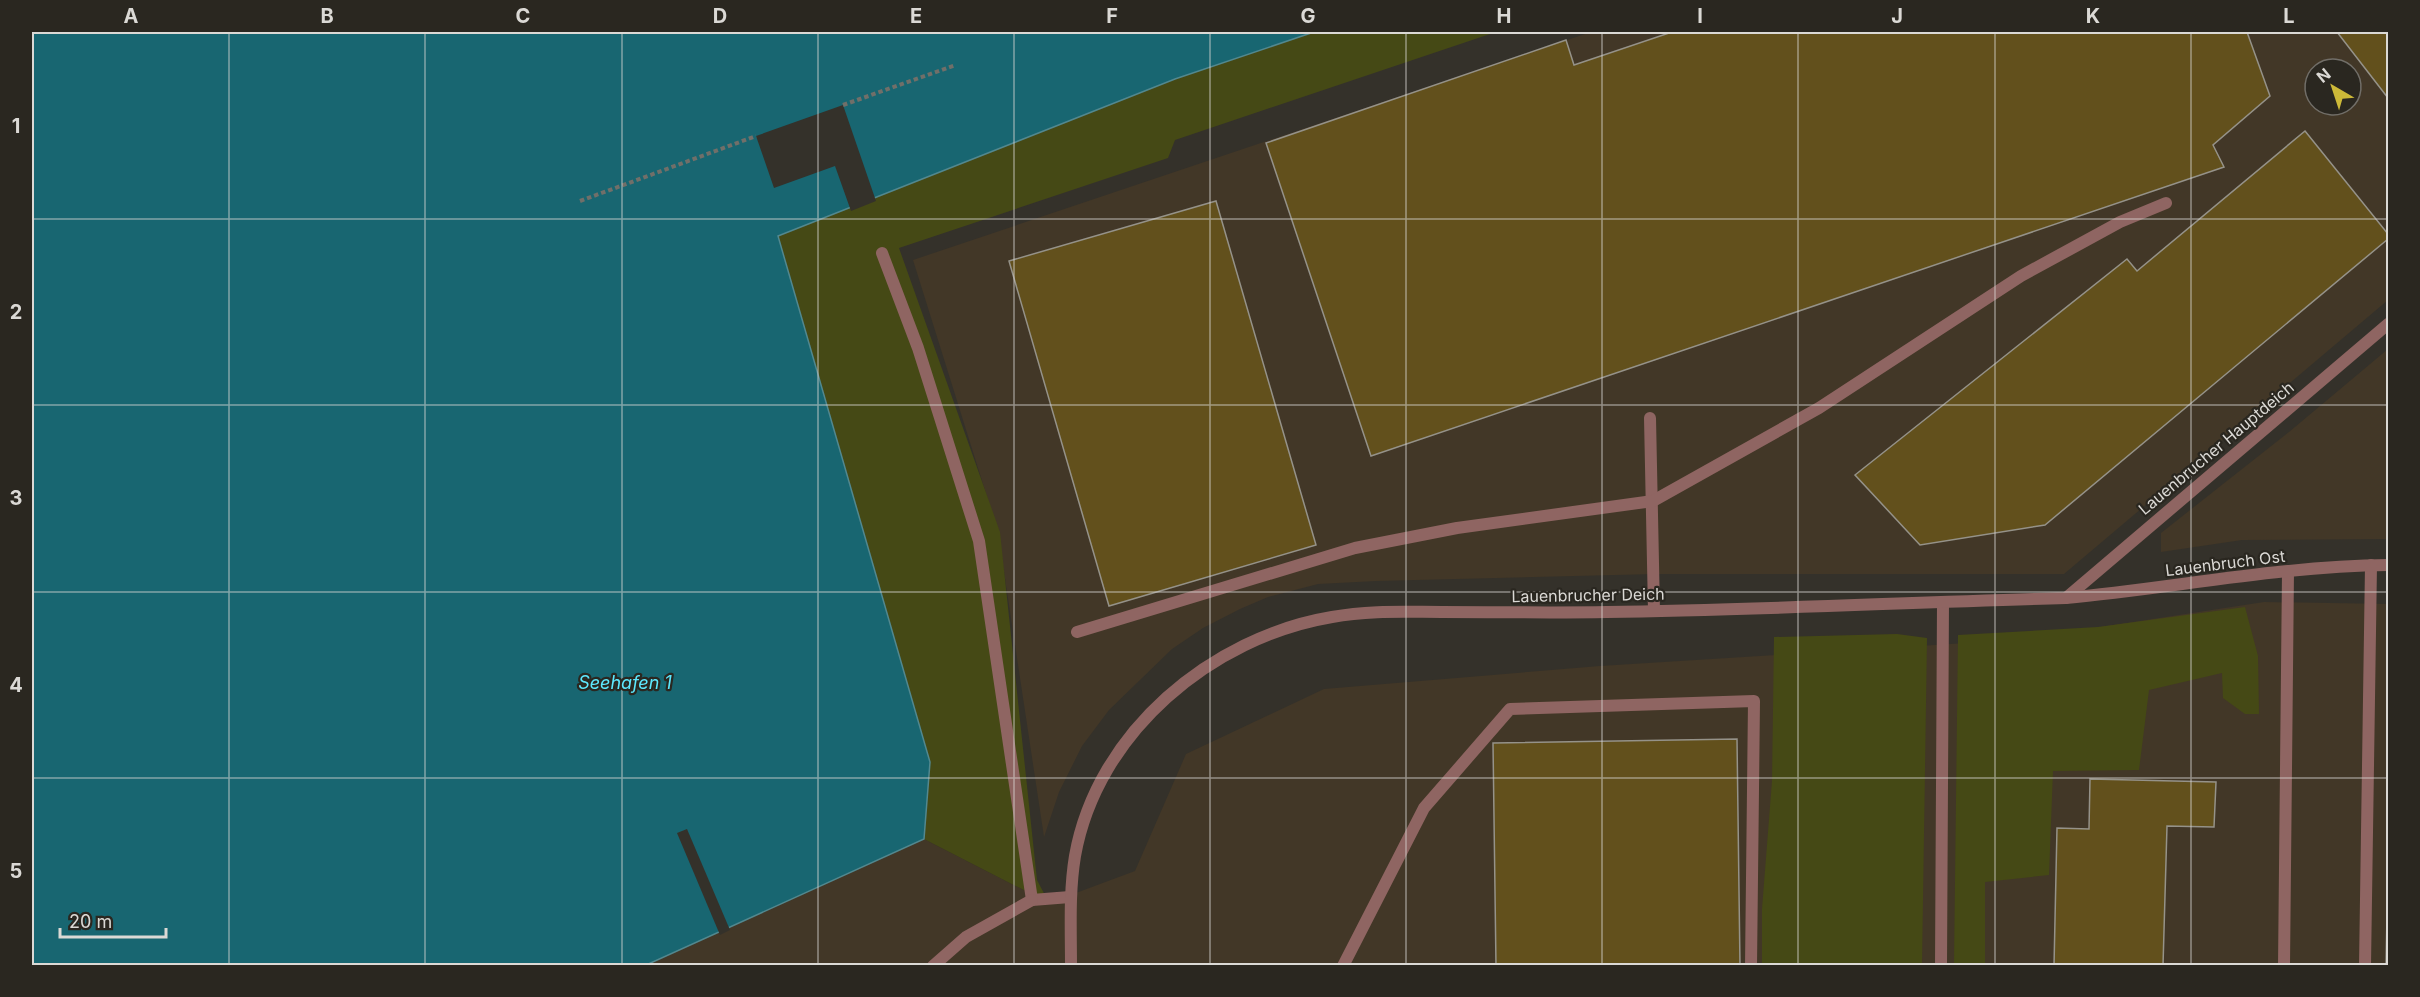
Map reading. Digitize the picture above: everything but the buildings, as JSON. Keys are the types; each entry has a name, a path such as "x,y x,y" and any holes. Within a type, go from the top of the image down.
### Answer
{"street":[{"path":"1077,632 1354,548 1456,528 1653,501 1818,408 2021,276 2120,222 2166,203"},
{"path":"882,253 918,348 979,541 1032,900"},
{"name":"Lauenbrucher Hauptdeich","path":"2066,598 2388,324"},
{"path":"1650,418 1654,611"},
{"path":"2364,966 2371,565"},
{"name":"Lauenbruch Ost","path":"2066,598 2288,571 2388,565"},
{"path":"2284,966 2288,571"},
{"name":"Lauenbrucher Deich","path":"1071,966 1070,897 1076,854 1085,817 1108,766 1142,722 1170,696 1224,654 1275,632 1332,617 1384,611 1654,611 2066,598"},
{"path":"1941,966 1943,602"},
{"path":"1343,966 1424,808 1510,709 1754,701 1751,966"},
{"path":"933,966 966,937 1032,900 1070,897"}],"path":[{"path":"843,105 956,65"},
{"path":"580,201 756,136"}],"shaded area":[{"path":"1591,32 2388,32 2388,300 2064,574 1655,574 1318,584 1268,597 1240,609 1203,628 1172,649 1109,710 1082,746 1059,792 1044,837 998,532 913,260"},
{"path":"2388,349 2388,539 2242,540 2161,552 2161,533 2289,432"},
{"path":"2264,602 2388,604 2388,965 644,966 924,839 1049,903 1135,871 1186,754 1324,689 1600,666 2015,640"}],"green space":[{"path":"1314,32 1496,32 1175,140 1168,158 899,248 1000,532 1037,880 1049,903 924,839 930,762 778,236 1175,79"},
{"path":"2245,607 2258,656 2259,714 2245,714 2223,698 2222,673 2149,690 2139,770 2053,771 2049,875 1985,882 1985,965 1954,965 1958,635 2098,627"},
{"path":"1897,634 1927,638 1922,965 1762,965 1762,909 1772,781 1774,637"}],"water":[{"name":"Seehafen 1","path":"32,32 1314,32 1175,79 778,236 930,762 924,839 644,966 32,965"}],"pier":[{"path":"843,105 876,201 851,211 835,166 774,188 756,136"},
{"path":"687,829 730,930 720,935 677,833"}]}
